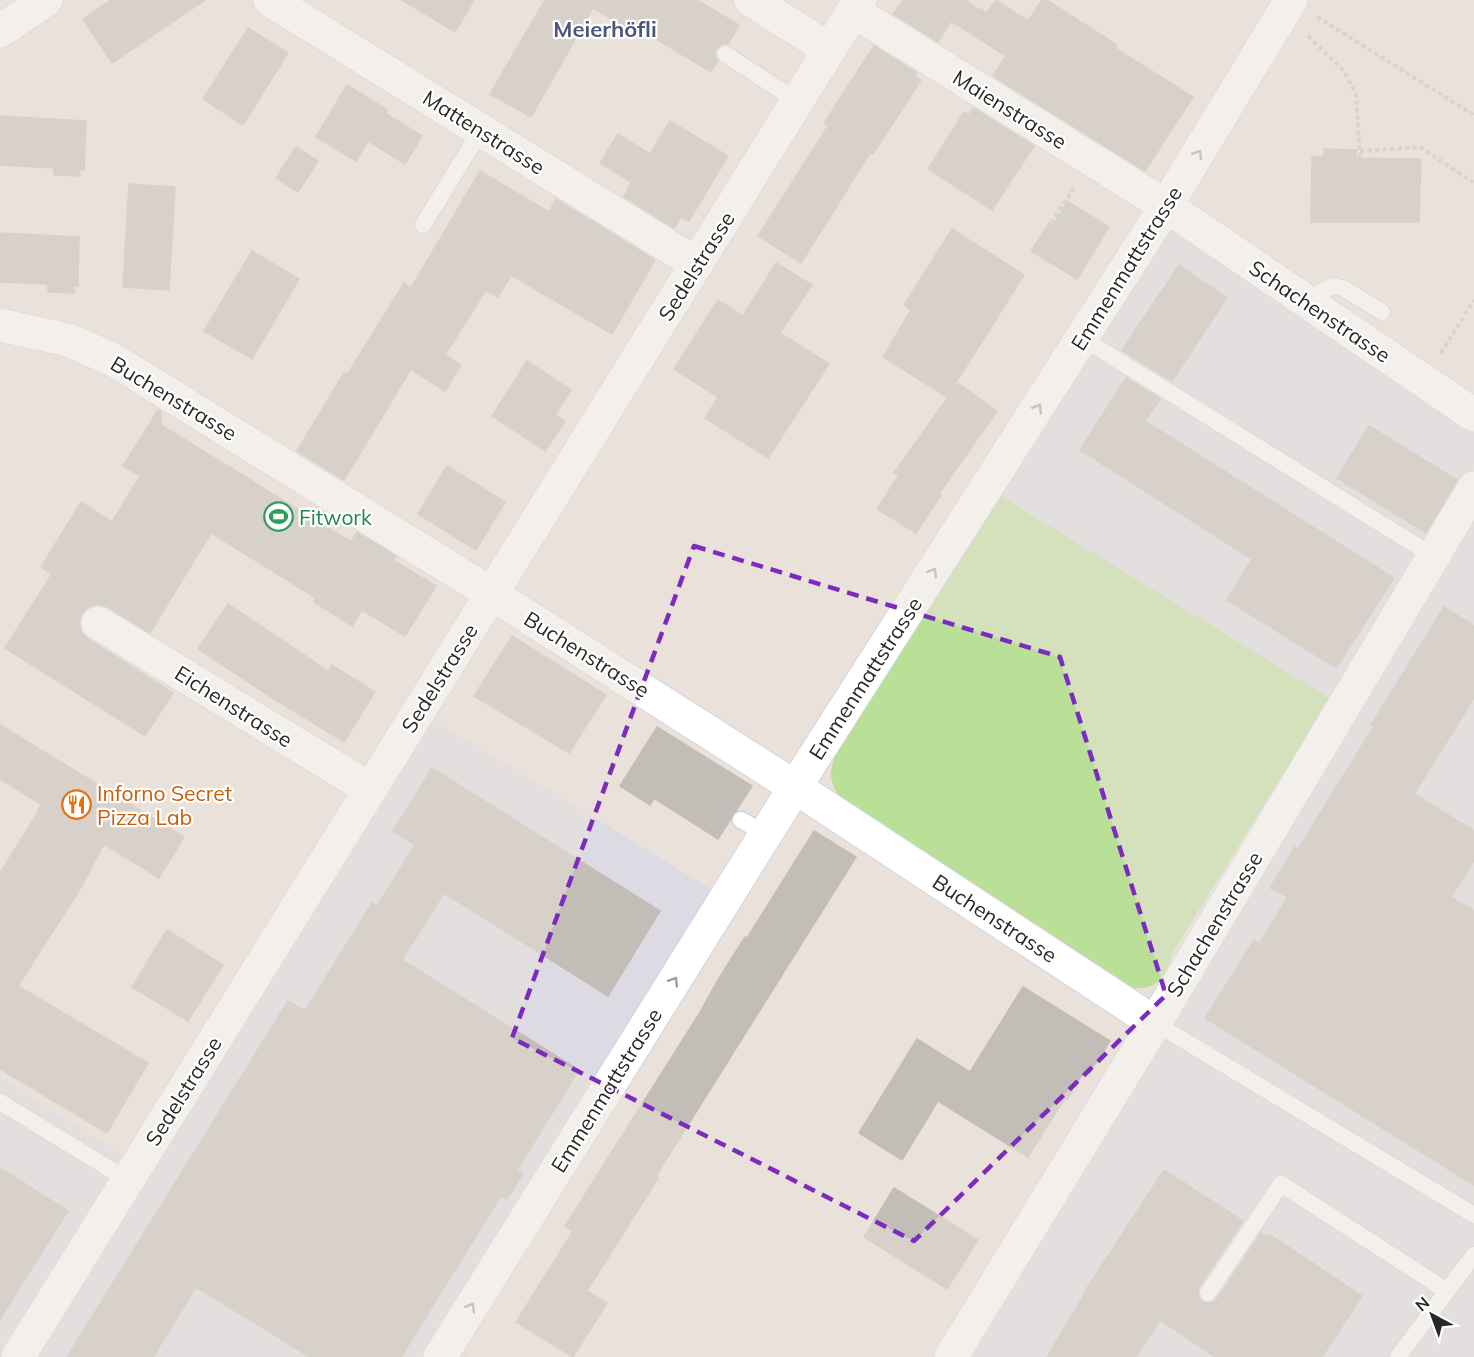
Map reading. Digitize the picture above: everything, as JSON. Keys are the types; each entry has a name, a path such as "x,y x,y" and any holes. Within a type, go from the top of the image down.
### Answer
{"street":[{"path":"0,31 46,0"},
{"name":"Mattenstrasse","path":"270,0 697,264"},
{"path":"751,0 829,49"},
{"name":"Sedelstrasse","path":"18,1357 856,6"},
{"name":"Maienstrasse","path":"856,6 1166,206"},
{"name":"Emmenmattstrasse","path":"440,1357 754,827 795,787 1166,206 1287,6"},
{"name":"Schachenstrasse","path":"1166,206 1474,415"},
{"name":"Buchenstrasse","path":"0,325 68,340 112,359 492,594 795,787 1155,1023"},
{"name":"Schachenstrasse","path":"951,1357 1155,1023 1474,488"},
{"name":"Eichenstrasse","path":"98,623 370,789"}],"lane":[{"path":"725,54 797,101"},
{"path":"423,225 481,130"},
{"path":"1305,301 1332,286 1343,288 1382,312"},
{"path":"1082,338 1433,556"},
{"path":"1155,1023 1474,1215"},
{"path":"0,1102 128,1180"},
{"path":"1208,1293 1281,1184 1447,1291"},
{"path":"1398,1357 1474,1255"}],"path":[{"path":"1287,6 1474,115"},
{"path":"1287,6 1312,39 1344,71 1356,94 1360,158"},
{"path":"1360,151 1420,147 1474,183"},
{"path":"1051,223 1092,160"},
{"path":"1436,361 1474,300"}],"highlighted area":[{"path":"694,546 1060,657 1166,995 914,1241 512,1038"}],"shaded area":[{"path":"1164,222 1474,413 1474,1357 962,1357 1321,778 1357,714 996,493"},
{"path":"431,718 737,905 477,1313 463,1352 471,1357 0,1357 0,1077 146,1170"}],"green space":[{"path":"996,493 1334,701 1308,734 1171,955 1167,971 1158,982 1145,988 1129,988 839,797 831,778 838,748"}],"building":[{"path":"111,0 205,0 112,63 83,19"},
{"path":"402,0 474,0 455,32"},
{"path":"545,0 697,0 739,25 728,44 721,44 716,49 715,54 718,61 711,72 631,24 628,29 593,8 531,117 490,94"},
{"path":"903,0 966,0 987,13 996,0 1028,21 1042,0 1047,0 1117,45 1115,48 1193,97 1145,171 993,76 1006,56 951,21 938,42 893,14"},
{"path":"248,28 288,53 243,125 203,99"},
{"path":"874,46 917,73 914,76 921,80 873,154 870,153 801,263 758,236 828,126 824,123"},
{"path":"347,85 387,110 385,113 422,136 405,164 368,141 356,161 316,137"},
{"path":"973,108 1034,146 992,210 928,169 964,112 969,115"},
{"path":"0,116 86,121 84,170 80,169 80,176 54,175 54,168 0,165"},
{"path":"670,121 728,156 689,221 681,217 674,228 624,197 631,182 600,163 618,134 650,154"},
{"path":"296,147 318,161 298,192 276,178"},
{"path":"1324,149 1356,150 1356,158 1421,159 1419,222 1311,222 1312,157 1324,157"},
{"path":"480,171 549,212 556,199 655,260 612,334 511,275 498,297 486,290 445,355 461,365 445,391 411,369 344,480 297,451 344,373 347,375 404,283 411,288"},
{"path":"129,184 175,187 169,290 123,287"},
{"path":"1068,202 1109,227 1077,279 1031,251 1049,223 1053,225"},
{"path":"952,229 1024,275 947,397 883,357 911,310 904,305"},
{"path":"0,233 79,237 78,286 74,286 74,293 48,292 48,284 0,282"},
{"path":"252,251 299,279 252,359 204,331"},
{"path":"776,263 812,285 780,333 829,364 768,458 705,418 718,397 674,369 718,300 743,316"},
{"path":"1179,265 1227,298 1172,381 1122,350"},
{"path":"527,361 571,390 555,415 565,421 545,451 492,416"},
{"path":"1126,378 1160,399 1145,421 1394,578 1336,668 1227,600 1252,559 1080,450"},
{"path":"958,383 997,411 939,494 941,495 916,533 877,509 899,475 894,473"},
{"path":"158,410 161,412 161,425 351,542 357,532 396,556 393,560 436,586 405,636 362,610 352,626 314,602 316,598 211,533 150,633 108,607 99,604 89,607 82,614 79,623 81,631 88,639 173,693 145,736 5,648 52,574 41,567 81,502 112,522 140,476 123,466"},
{"path":"1369,426 1457,480 1426,533 1337,478"},
{"path":"447,466 505,502 476,550 418,514"},
{"path":"228,604 328,671 332,665 375,692 344,742 198,649"},
{"path":"1444,607 1474,626 1474,698 1414,794 1474,831 1474,861 1451,897 1474,911 1474,1185 1205,1018 1254,940 1259,944 1288,897 1270,888 1295,847 1298,849"},
{"path":"512,636 606,695 569,753 474,696"},
{"path":"0,725 184,837 159,878 104,844 80,889 18,986 148,1063 107,1133 0,1069 0,873 39,811 41,804 0,779"},
{"path":"657,727 752,786 718,839 654,798 650,805 620,786"},
{"path":"432,768 660,911 608,996 444,893 402,960 579,1070 517,1170 523,1174 507,1199 501,1196 401,1357 310,1357 196,1287 153,1357 67,1357 288,1001 305,1011 372,903 377,906 415,845 393,831"},
{"path":"814,831 856,857 656,1176 658,1178 587,1291 607,1303 573,1357 516,1322 573,1231 565,1226 745,937 747,938"},
{"path":"167,930 223,965 188,1021 132,987"},
{"path":"1023,987 1110,1041 1089,1075 1084,1072 1067,1100 1065,1098 1028,1157 938,1101 902,1160 859,1133 917,1039 970,1072"},
{"path":"0,1168 68,1211 0,1319"},
{"path":"1164,1170 1243,1221 1199,1287 1198,1297 1203,1302 1212,1303 1217,1299 1261,1233 1268,1237 1269,1234 1362,1296 1322,1357 1215,1357 1160,1320 1136,1357 1047,1357 1085,1291"},
{"path":"894,1188 978,1240 947,1289 864,1237"}],"place":[{"name":"Fitwork","path":"278,517"},
{"name":"Inforno Secret Pizza Lab","path":"76,805"}],"district":[{"name":"Meierhöfli","path":"605,29"}]}
